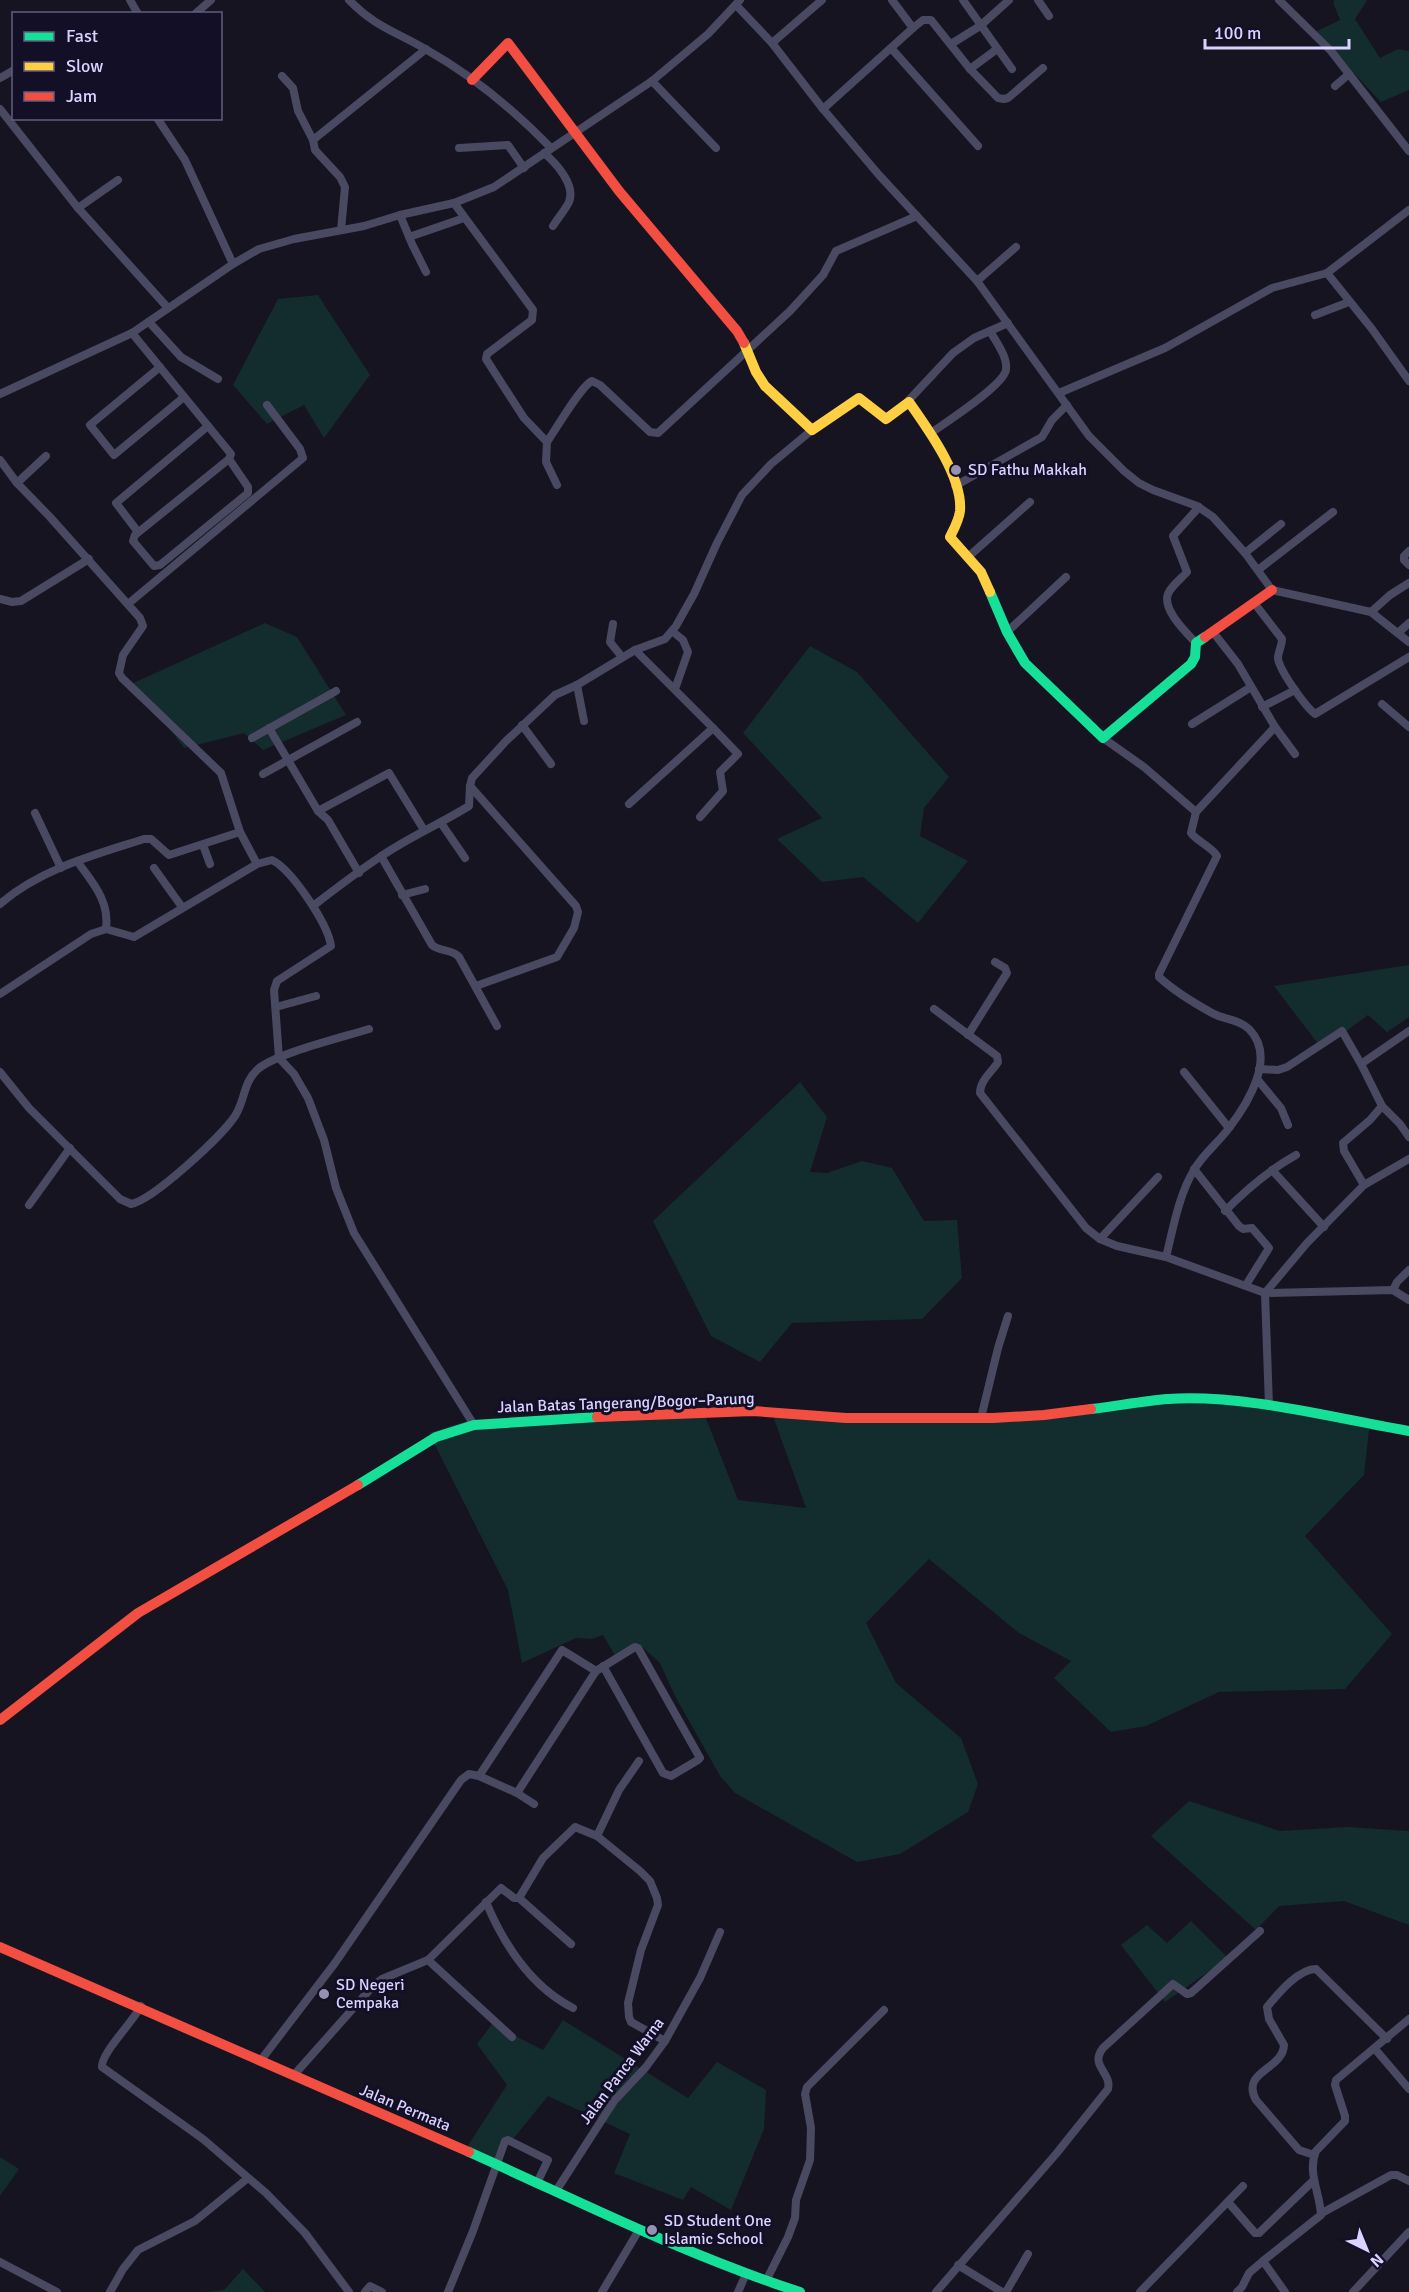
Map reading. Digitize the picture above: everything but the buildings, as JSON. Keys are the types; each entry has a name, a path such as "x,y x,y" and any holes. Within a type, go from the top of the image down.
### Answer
{"main road":[{"path":"472,80 508,43 619,191 736,331 749,351 756,372 765,386 812,430 859,398 886,419 908,401 931,433 955,486 960,510 950,537 968,557 989,587 1007,632 1025,663 1103,738 1191,664 1196,657 1196,644 1272,590"},
{"name":"Jalan Batas Tangerang/Bogor–Parung","path":"0,1720 138,1613 271,1537 436,1437 474,1425 625,1415 753,1412 846,1418 981,1418 1044,1415 1169,1400 1214,1400 1269,1406 1409,1431"},
{"name":"Jalan Permata","path":"0,1948 141,2006 537,2182 639,2230 746,2274 800,2292"}],"street":[{"path":"197,12 211,0"},
{"path":"349,0 379,25 426,49 521,117 548,151 570,189 569,203 553,226"},
{"path":"772,43 822,0"},
{"path":"892,0 913,28"},
{"path":"963,0 1012,69"},
{"path":"951,44 980,26 1009,0"},
{"path":"1038,0 1049,16"},
{"path":"1279,0 1320,39 1409,151"},
{"path":"0,394 132,333 233,264 259,249 454,203 494,187 652,81 686,53 738,2 823,109 977,282 1089,436 1124,471 1153,490 1199,507 1213,517 1245,553 1272,590 1371,612 1409,642"},
{"path":"823,109 923,20 931,20 970,69 998,98 1004,99 1043,68"},
{"path":"891,48 978,146"},
{"path":"313,140 426,49"},
{"path":"970,69 997,50"},
{"path":"1335,86 1349,74"},
{"path":"282,76 292,88 298,111 313,140 315,150 332,166 345,187 341,230"},
{"path":"652,81 716,148"},
{"path":"0,109 78,208 168,308"},
{"path":"158,120 189,167 233,264"},
{"path":"459,148 508,144 524,168"},
{"path":"78,208 118,180"},
{"path":"454,203 533,310 532,320 487,354 486,359 524,418 547,442"},
{"path":"1059,393 1165,348 1272,288 1327,273 1409,210"},
{"path":"400,214 408,237 426,272"},
{"path":"556,485 546,462 547,442 586,384 592,381 600,385 650,432 658,433 790,312 820,280 836,251 917,216"},
{"path":"408,237 464,218"},
{"path":"977,282 1016,247"},
{"path":"1327,273 1372,329 1409,381"},
{"path":"1315,315 1349,302"},
{"path":"149,322 181,357 218,379"},
{"path":"908,401 953,353 974,338 1008,323"},
{"path":"931,433 987,392 1004,376 1005,360 990,331"},
{"path":"132,333 231,454 229,459 138,532 133,541 154,566 160,565 248,493 248,487 229,459"},
{"path":"160,367 90,425 114,455 184,397"},
{"path":"128,604 303,458 300,449 267,405"},
{"path":"955,486 1042,437 1052,420 1067,405"},
{"path":"138,532 116,503 208,426"},
{"path":"313,906 381,856 469,806 470,786 477,772 522,725 555,695 577,685 635,650 660,642 672,631 694,594 742,495 771,464 812,430"},
{"path":"17,483 46,456"},
{"path":"0,460 17,483 89,559 140,618 143,626 123,655 119,673 221,773 240,832 257,864"},
{"path":"968,557 1030,502"},
{"path":"1196,644 1174,618 1167,599 1169,592 1187,572 1173,536 1199,507"},
{"path":"1258,570 1333,512"},
{"path":"1245,553 1281,524"},
{"path":"1409,551 1404,556 1404,560 1409,565"},
{"path":"0,599 12,602 21,601 89,559"},
{"path":"1007,632 1066,578"},
{"path":"1371,612 1390,595 1409,583"},
{"path":"1255,604 1282,639 1278,656 1279,664 1311,712 1318,714 1409,657"},
{"path":"1398,633 1409,623"},
{"path":"613,624 610,642 622,657"},
{"path":"672,631 682,640 688,652 675,689"},
{"path":"1213,632 1238,664 1262,707 1295,754"},
{"path":"635,650 738,754 720,772 723,791 700,817"},
{"path":"577,685 584,721"},
{"path":"1192,724 1251,687"},
{"path":"1262,707 1295,690"},
{"path":"252,738 336,691"},
{"path":"1382,704 1409,727"},
{"path":"263,774 357,722"},
{"path":"522,725 551,764"},
{"path":"1166,1257 1176,1215 1194,1169 1229,1128 1245,1104 1257,1079 1261,1050 1251,1031 1242,1024 1214,1014 1159,977 1159,974 1217,856 1191,833 1196,812 1275,727"},
{"path":"269,728 318,812 328,820 359,873"},
{"path":"629,804 713,728"},
{"path":"1103,738 1144,767 1196,812"},
{"path":"318,812 389,773 424,830"},
{"path":"470,786 576,906 578,912 570,938 557,957 476,986"},
{"path":"35,813 61,868"},
{"path":"441,823 465,858"},
{"path":"0,904 22,887 61,868 146,838 168,855 240,832"},
{"path":"203,845 210,864"},
{"path":"381,856 432,945 436,949 457,954 497,1026"},
{"path":"0,994 91,934 106,929 134,937 257,864 272,860 277,863 324,921 331,946 277,981 274,990 279,1058 294,1074 308,1098 324,1140 336,1188 354,1233 474,1425"},
{"path":"77,861 100,894 106,907 106,929"},
{"path":"154,868 182,907"},
{"path":"402,895 425,889"},
{"path":"968,1035 1007,973 1005,968 995,962"},
{"path":"276,1007 316,996"},
{"path":"934,1009 999,1059 980,1088 982,1097 1086,1228 1100,1239 1117,1246 1166,1257 1265,1293 1393,1290 1409,1300"},
{"path":"0,1072 29,1108 123,1202 128,1204 139,1202 180,1171 216,1137 236,1114 250,1078 266,1063 369,1029"},
{"path":"1259,1069 1278,1070 1287,1067 1342,1031 1382,1106 1409,1137"},
{"path":"1361,1064 1409,1031"},
{"path":"1184,1072 1229,1128"},
{"path":"1257,1079 1281,1108 1288,1125"},
{"path":"1365,1185 1344,1151 1343,1143 1370,1120 1382,1106"},
{"path":"29,1205 70,1148"},
{"path":"1226,1211 1248,1187 1296,1155"},
{"path":"1269,1406 1265,1293 1286,1267 1365,1185 1409,1159"},
{"path":"1194,1169 1241,1228 1251,1228 1269,1248 1246,1285"},
{"path":"1272,1170 1324,1227"},
{"path":"1100,1239 1158,1176"},
{"path":"1393,1290 1397,1282 1409,1270"},
{"path":"981,1418 1008,1316"},
{"path":"478,1776 561,1650 599,1669 663,1773 671,1776 698,1760 700,1758 638,1648 635,1647 599,1669 517,1793"},
{"path":"597,1836 619,1790 639,1761"},
{"path":"261,2060 335,1963 461,1780 469,1774 478,1776 517,1793 534,1804"},
{"path":"519,1898 543,1858 575,1827 597,1836 640,1871 655,1890 658,1905 641,1950 628,2003 629,2017 632,2022 665,2041"},
{"path":"294,2075 378,1982 428,1960 501,1887 519,1898 571,1944"},
{"path":"486,1902 493,1919 527,1971 550,1994 573,2008"},
{"path":"936,2292 1056,2154 1108,2090 1108,2080 1098,2061 1099,2053 1103,2048 1173,1984 1187,1994 1191,1993 1260,1931"},
{"name":"Jalan Panca Warna","path":"556,2191 614,2101 646,2067 665,2041 700,1978 720,1932"},
{"path":"428,1960 512,2037"},
{"path":"1314,2155 1299,2150 1256,2100 1251,2091 1252,2084 1284,2050 1284,2045 1269,2019 1267,2007 1295,1979 1309,1970 1316,1969 1387,2039"},
{"path":"141,2006 126,2030 107,2052 102,2067 203,2139 276,2203 305,2233 349,2292"},
{"path":"766,2281 795,2218 796,2200 810,2160 811,2128 805,2094 807,2087 884,2010"},
{"path":"1322,2213 1314,2180 1314,2155 1345,2121 1335,2085 1336,2080 1409,2019"},
{"path":"1375,2049 1409,2089"},
{"path":"448,2292 470,2240 505,2141 508,2140 548,2160 537,2182"},
{"path":"1237,2292 1249,2273 1322,2213 1391,2175 1397,2175 1409,2181"},
{"path":"113,2291 123,2269 138,2250 195,2221 248,2178"},
{"path":"1228,2202 1255,2234 1259,2233 1314,2180"},
{"path":"1140,2292 1243,2186"},
{"path":"602,2292 639,2230"},
{"path":"1353,2292 1409,2232"},
{"path":"958,2265 1004,2292 1028,2254"},
{"path":"1263,2261 1285,2292"},
{"path":"0,2262 57,2292"},
{"path":"738,2292 746,2274"},
{"path":"365,2292 370,2286 382,2292"}],"green space":[{"path":"1335,0 1367,0 1355,19 1380,58 1398,49 1409,51 1409,90 1381,102 1315,32 1340,20 1333,2"},
{"path":"318,295 370,375 324,438 304,405 267,424 233,385 278,299"},
{"path":"265,623 297,637 346,715 263,750 244,733 184,748 160,716 127,686"},
{"path":"810,646 857,672 949,777 924,808 920,836 968,861 918,923 863,877 822,882 777,839 822,818 743,733"},
{"path":"1409,965 1409,1017 1387,1032 1368,1015 1322,1049 1274,986"},
{"path":"800,1082 827,1117 810,1172 827,1173 862,1161 892,1168 924,1221 957,1220 962,1278 922,1319 792,1323 760,1362 711,1336 653,1221"},
{"path":"1215,1398 1370,1421 1364,1475 1305,1536 1392,1634 1345,1689 1219,1692 1146,1726 1111,1732 1054,1678 1071,1661 1019,1633 929,1559 866,1623 896,1683 961,1738 978,1784 968,1812 900,1854 857,1862 735,1793 720,1776 675,1696 660,1663 640,1645 616,1657 603,1635 592,1639 576,1638 522,1663 508,1590 429,1433 469,1420 702,1408 738,1500 806,1508 773,1416 1035,1417"},
{"path":"1189,1801 1280,1831 1347,1827 1409,1831 1409,1925 1344,1901 1279,1906 1256,1930 1151,1836"},
{"path":"1191,1921 1228,1958 1165,2002 1121,1945 1147,1925 1167,1943"},
{"path":"563,2020 688,2098 717,2062 766,2090 764,2129 731,2210 691,2187 683,2200 614,2173 630,2134 548,2096 496,2160 467,2147 507,2085 477,2044 492,2024 543,2050"},
{"path":"0,2157 19,2169 0,2196"},
{"path":"243,2269 265,2292 204,2292 224,2290"}],"traffic: fast":[{"path":"990,592 1007,632 1025,663 1103,738 1191,664 1195,657 1196,643 1205,637"},
{"path":"1091,1409 1168,1399 1227,1400 1289,1408 1409,1431"},
{"path":"358,1485 436,1437 474,1425 597,1417"},
{"path":"469,2152 674,2244 800,2292"}],"traffic: slow":[{"path":"744,343 756,372 765,386 812,430 859,398 886,419 909,402 943,454 956,483 960,511 950,537 981,572 990,592"}],"traffic: jam":[{"path":"472,80 508,43 619,191 737,331 744,343"},
{"path":"1205,637 1272,590"},
{"path":"597,1417 753,1411 846,1418 993,1418 1091,1409"},
{"path":"0,1720 138,1613 358,1485"},
{"path":"0,1947 469,2152"}],"place":[{"name":"SD Fathu Makkah","path":"956,470"},
{"name":"SD Negeri Cempaka","path":"324,1994"},
{"name":"SD Student One Islamic School","path":"652,2230"}]}
